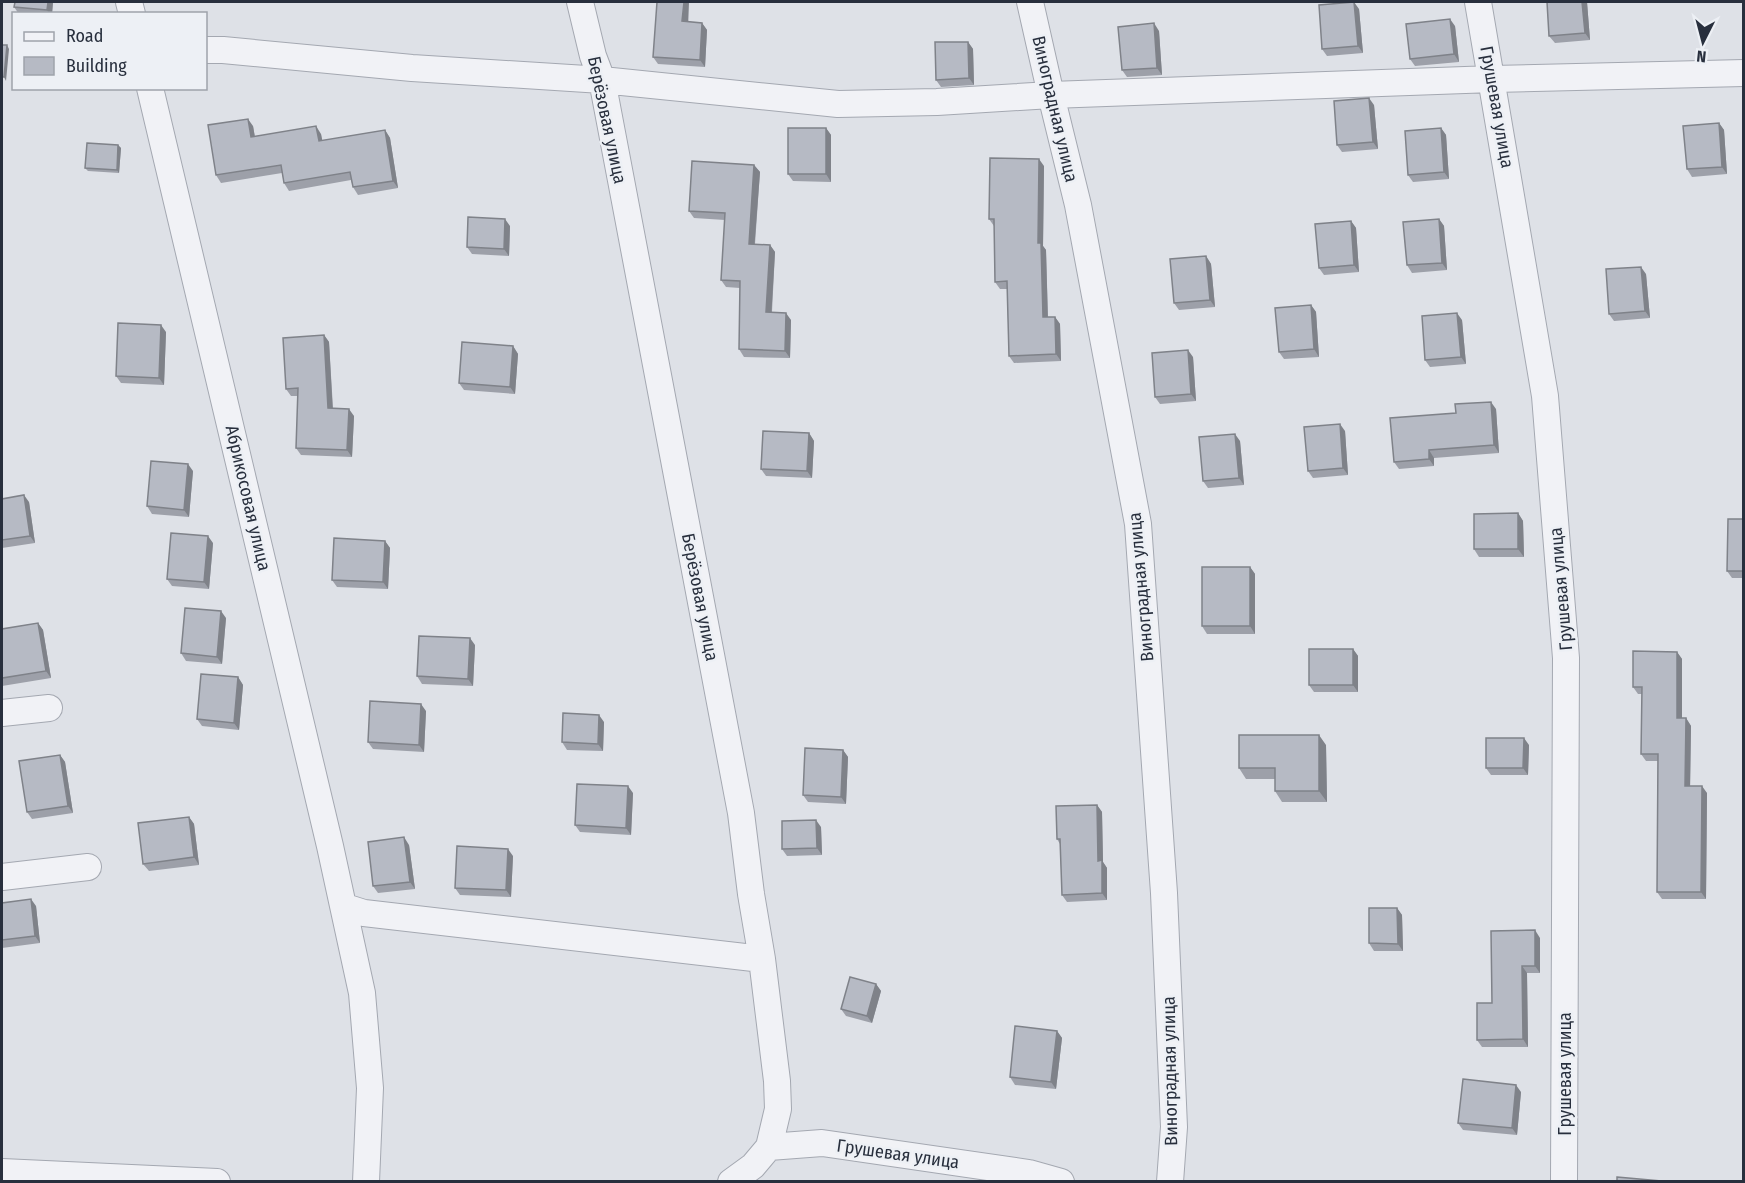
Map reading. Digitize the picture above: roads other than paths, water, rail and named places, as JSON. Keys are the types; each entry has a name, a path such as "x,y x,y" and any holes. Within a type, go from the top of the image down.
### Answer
{"street":[{"name":"Берёзовая улица","path":"580,2 593,56 602,80 741,813 762,959 777,1081 778,1108 768,1147 753,1166 731,1182"},
{"name":"Виноградная улица","path":"1030,2 1078,205 1138,524 1165,905 1174,1127 1170,1182"},
{"name":"Грушевая улица","path":"1479,2 1545,396 1566,658 1564,1182"},
{"path":"207,50 412,68 602,80 838,104 1493,79 1743,73"},
{"name":"Абрикосовая улица","path":"150,90 345,907 362,993 370,1088 366,1182"},
{"path":"2,713 48,708"},
{"path":"2,877 88,867"},
{"path":"345,907 364,913 762,959"},
{"name":"Грушевая улица","path":"768,1147 822,1143 1029,1173 1061,1182"},
{"path":"2,1172 216,1182"}]}
